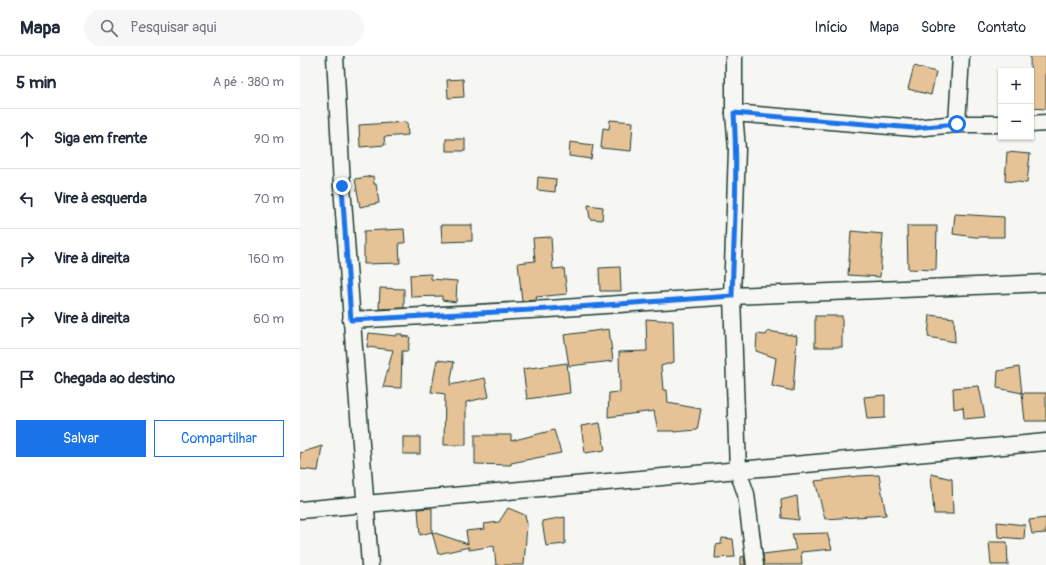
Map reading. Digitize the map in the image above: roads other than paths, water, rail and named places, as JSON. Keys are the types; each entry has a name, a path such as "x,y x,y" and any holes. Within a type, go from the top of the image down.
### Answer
{"street":[{"path":"335,56 351,320 370,565"},
{"path":"734,56 736,179 732,296 738,471 746,494 755,565"},
{"path":"957,124 961,56"},
{"path":"734,113 914,128 957,124 998,124"},
{"path":"1034,124 1046,123"},
{"path":"351,320 549,309 732,296 1046,283"},
{"path":"300,510 1046,442"}]}
